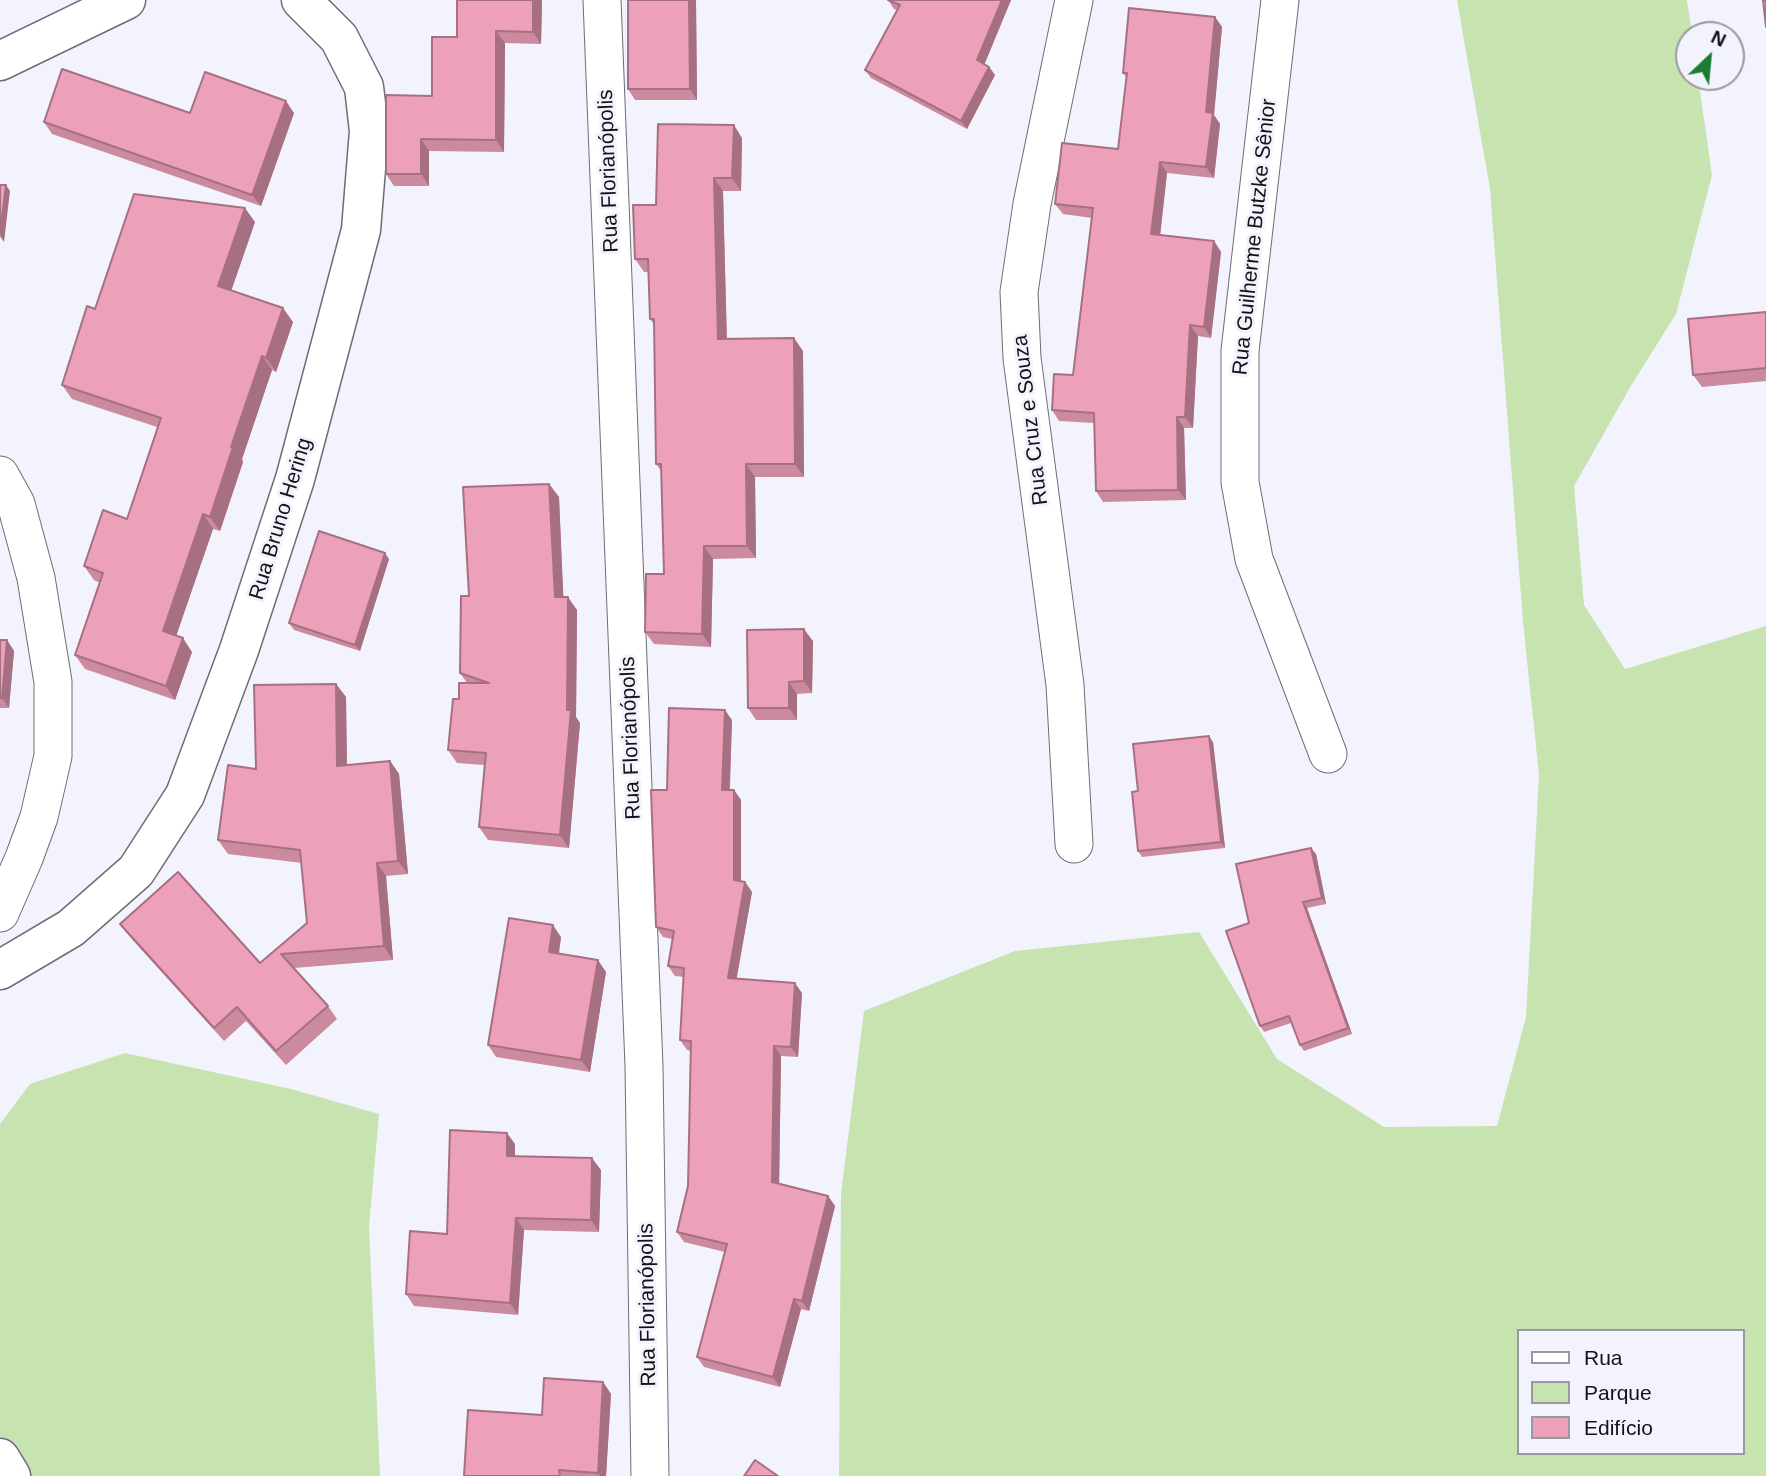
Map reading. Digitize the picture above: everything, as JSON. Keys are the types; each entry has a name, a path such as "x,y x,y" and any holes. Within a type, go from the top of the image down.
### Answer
{"street":[{"path":"0,61 127,0"},
{"name":"Rua Bruno Hering","path":"0,970 71,928 136,871 185,795 239,650 295,479 362,230 369,131 364,87 358,75 339,38 302,0"},
{"name":"Rua Florianópolis","path":"602,0 644,1066 650,1476"},
{"name":"Rua Cruz e Souza","path":"1074,0 1032,204 1019,292 1022,358 1065,685 1074,844"},
{"name":"Rua Guilherme Butzke Sênior","path":"1280,0 1240,351 1240,482 1254,559 1328,754"},
{"path":"0,475 16,504 36,578 53,695 52,756 39,817 0,913"},
{"path":"0,1458 11,1476"}],"green space":[{"path":"1457,0 1687,0 1690,21 1675,21 1675,91 1700,91 1712,175 1676,314 1632,384 1574,486 1584,605 1625,669 1766,626 1766,1476 839,1476 841,1193 864,1011 1015,951 1199,932 1277,1059 1384,1127 1497,1126 1526,1017 1539,775 1523,622 1490,189"},
{"path":"125,1053 291,1089 379,1114 369,1227 380,1476 0,1476 0,1124 30,1084"}],"building":[{"path":"457,0 533,0 533,32 496,31 496,140 421,139 421,174 386,174 386,95 432,96 432,37 457,37"},
{"path":"628,0 689,0 690,89 628,89"},
{"path":"888,0 1002,0 977,60 989,67 961,121 865,70 900,5"},
{"path":"1763,0 1766,0 1766,27"},
{"path":"1129,8 1215,17 1206,112 1213,113 1206,167 1160,162 1151,234 1214,241 1204,327 1190,325 1185,417 1177,417 1178,490 1096,491 1094,413 1052,410 1054,374 1073,375 1093,208 1055,204 1062,143 1118,149 1127,73 1123,73"},
{"path":"62,69 190,113 205,72 286,101 252,195 44,122"},
{"path":"658,124 734,125 732,178 714,178 718,339 794,338 795,464 746,464 747,546 704,546 702,634 645,632 646,574 664,574 661,464 656,464 654,319 650,319 648,259 635,259 633,205 656,205"},
{"path":"0,185 6,185 0,233"},
{"path":"134,194 245,208 218,286 283,308 266,358 262,356 210,517 203,514 163,631 183,638 166,686 75,655 103,573 84,566 103,510 127,519 161,418 62,385 87,306 95,309"},
{"path":"1766,312 1766,368 1693,375 1688,319"},
{"path":"549,484 555,597 568,597 567,710 571,710 560,835 479,827 486,753 448,750 453,699 459,699 459,683 489,683 460,673 461,596 469,596 463,487"},
{"path":"319,531 385,553 355,645 289,623"},
{"path":"804,629 804,681 789,682 789,708 748,708 747,630"},
{"path":"0,640 7,640 2,698 0,698"},
{"path":"336,684 337,766 390,761 398,861 377,863 384,946 281,954 328,1006 276,1051 237,1007 214,1028 120,924 178,872 260,963 307,923 300,850 218,840 228,765 256,769 254,685"},
{"path":"669,708 725,710 722,790 734,790 734,880 745,882 728,978 795,983 791,1047 774,1046 772,1182 828,1196 802,1301 794,1299 773,1377 697,1357 727,1244 677,1232 688,1186 691,1041 680,1040 684,968 668,966 674,931 656,927 651,790 667,790"},
{"path":"1209,736 1221,842 1138,851 1132,792 1138,791 1133,744"},
{"path":"1311,848 1322,898 1303,902 1348,1028 1300,1045 1289,1016 1260,1026 1226,931 1249,923 1236,864"},
{"path":"509,918 553,925 549,952 598,960 581,1060 488,1045"},
{"path":"450,1130 507,1133 507,1156 592,1158 591,1220 516,1218 510,1303 406,1294 410,1231 447,1234"},
{"path":"544,1378 603,1382 598,1473 559,1470 560,1476 464,1476 468,1410 542,1415"},
{"path":"755,1460 778,1476 744,1476"}]}
